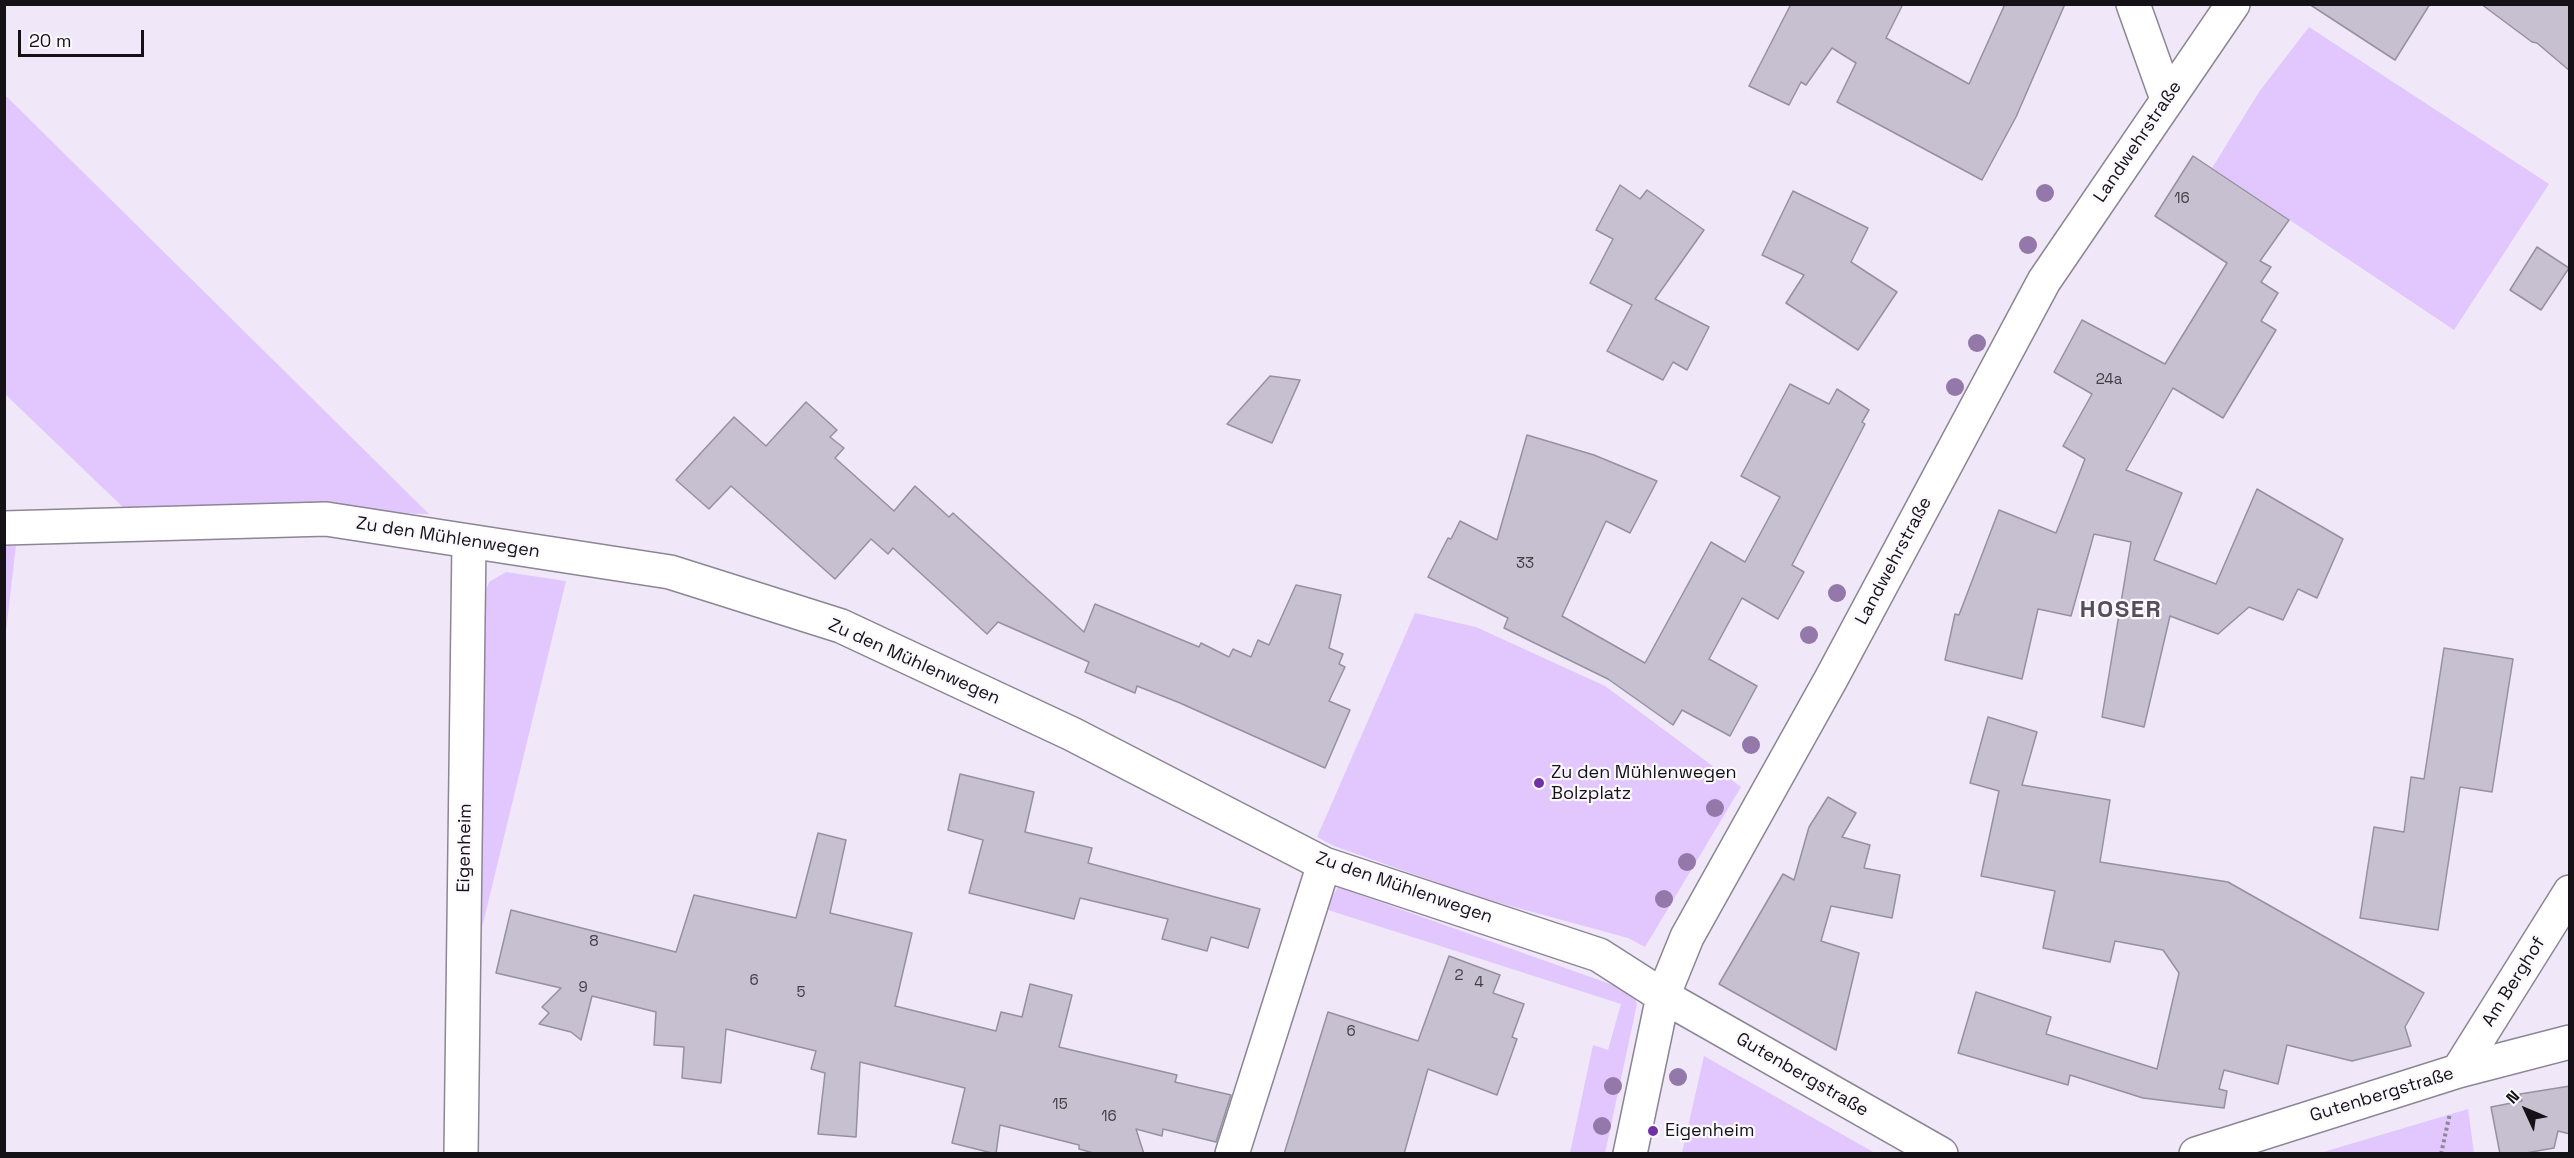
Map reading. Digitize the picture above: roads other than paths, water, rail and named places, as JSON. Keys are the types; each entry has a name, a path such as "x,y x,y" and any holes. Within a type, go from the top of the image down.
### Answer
{"street":[{"path":"2133,4 2167,99"},
{"name":"Landwehrstraße","path":"1630,1154 1663,996 1687,937 1830,679 2044,281 2233,4"},
{"name":"Zu den Mühlenwegen","path":"4,528 326,519 670,572 841,626 1072,734 1324,864 1599,955 1663,996"},
{"name":"Eigenheim","path":"460,1154 469,542"},
{"path":"1232,1154 1324,864"},
{"name":"Am Berghof","path":"2458,1071 2570,892"},
{"name":"Gutenbergstraße","path":"1663,996 1941,1154"},
{"name":"Gutenbergstraße","path":"2196,1154 2458,1071 2570,1042"}],"place":[{"name":"Zu den Mühlenwegen Bolzplatz","path":"1539,783"},
{"name":"Eigenheim","path":"1653,1131"}],"district":[{"name":"HOSER","path":"2121,610"}]}
